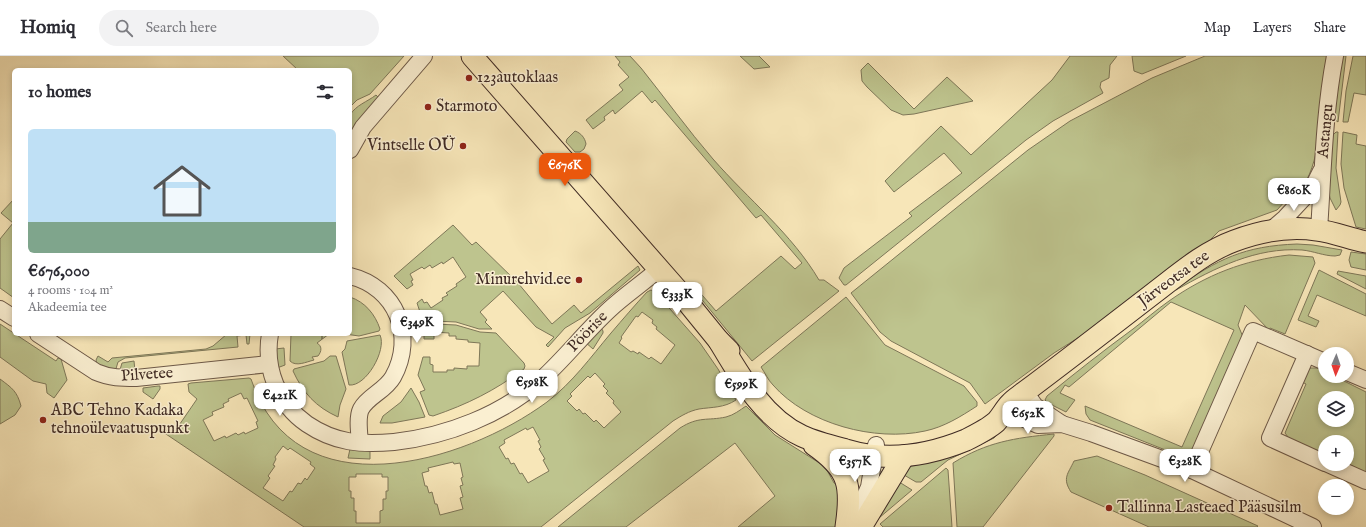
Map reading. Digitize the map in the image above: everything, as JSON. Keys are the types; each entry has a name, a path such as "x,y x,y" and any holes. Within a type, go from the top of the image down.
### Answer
{"main road":[{"path":"472,56 659,269 719,341 749,370 768,393 787,409 807,422 875,450"},
{"name":"Järveotsa tee","path":"875,450 904,456 931,452 949,447 974,436 996,422 1018,398 1194,263 1232,241 1270,231 1294,228 1319,230 1366,242"},
{"path":"719,341 738,373 759,401 779,421 826,453 837,463 844,476 849,491 847,527"},
{"name":"Järveotsa tee","path":"875,450 918,445 936,440 962,429 987,411 1018,398"},
{"path":"801,436 840,449 875,450"},
{"path":"861,527 904,456"}],"street":[{"path":"352,145 367,120 424,56"},
{"name":"Astangu","path":"1319,230 1330,88 1335,56"},
{"path":"1270,231 1286,218 1312,189 1323,168"},
{"name":"Pöörise","path":"270,336 269,364 273,382 283,399 295,414 305,422 320,433 337,440 387,442 407,440 432,435 465,425 518,397 542,379 610,309 659,269"},
{"path":"352,277 366,281 386,296 395,308 400,321 403,338 403,353 393,378 384,388 365,403 360,410 360,442"},
{"path":"0,309 12,317"},
{"path":"1192,470 1253,331 1318,359"},
{"name":"Pilvetee","path":"41,336 96,372 115,378 136,378 269,364"},
{"path":"1307,354 1270,438 1318,460"},
{"path":"1354,375 1366,380"},
{"path":"1018,398 1035,406 1062,424 1092,433 1192,470 1313,527"},
{"path":"847,527 855,518 869,487 875,450"},
{"path":"1344,471 1366,481"}],"green space":[{"path":"283,56 404,56 370,94 357,100 352,105 352,68 296,68"},
{"path":"615,56 630,56 726,174 769,217 796,247 819,280 824,280 839,291 752,361 694,290 696,288 716,311 781,256 795,269 802,263 761,215 756,218 655,100 652,103 642,91 615,114 613,110 604,117 605,120 593,129 586,120 623,90 619,85 629,77 618,65 620,62"},
{"path":"740,56 759,56 770,67 754,69"},
{"path":"1070,56 1117,56 1110,65 1109,78 1101,82 1100,87 1103,93 1053,121 1026,140 846,285 844,285 839,278 844,268 912,216 909,213 962,173 944,153 894,192 885,181 941,126 971,155 1052,80"},
{"path":"1132,56 1186,56 1142,74 1134,71"},
{"path":"1205,56 1328,56 1316,153 1312,168 1300,192 1291,205 1286,200 1277,210 1219,231 1211,239 1212,242 1116,314 1054,353 985,404 970,383 891,341 880,332 851,293 1028,150 1070,121 1152,78"},
{"path":"1342,56 1346,56 1338,122 1334,119"},
{"path":"1353,56 1366,56 1366,95 1354,93 1348,122 1343,122 1346,91"},
{"path":"868,63 914,109 947,77 973,101 903,115 891,110 862,81 861,70"},
{"path":"376,95 379,98 352,133 352,112 358,106"},
{"path":"575,131 581,134 586,144 584,149 580,152 575,152 566,142"},
{"path":"1338,132 1336,168 1341,202 1336,210 1330,198 1328,187 1332,136"},
{"path":"1343,132 1357,135 1356,144 1366,146 1366,229 1356,227 1344,188 1341,164"},
{"path":"12,201 12,222 1,213"},
{"path":"12,224 12,297 0,288 0,239"},
{"path":"453,225 472,245 476,242 518,283 552,324 574,305 581,313 638,266 640,270 590,313 565,328 548,347 546,345 554,337 536,327 503,291 480,312 487,320 485,322 492,329 479,329 456,322 434,321 422,326 422,318 417,303 422,299 424,303 427,302 431,308 443,300 442,298 448,295 446,293 457,286 456,284 466,277 453,257 443,264 442,262 432,268 430,265 424,269 422,267 410,274 413,280 411,281 413,285 407,289 394,276"},
{"path":"1297,244 1342,250 1340,255 1335,256 1302,250 1268,252 1236,261 1206,274 1176,290 1175,289 1205,270 1232,256 1246,251 1278,245"},
{"path":"1351,252 1366,254 1366,270 1351,267 1349,260"},
{"path":"1289,255 1313,257 1315,263 1285,334 1270,328 1269,330 1245,305 1238,325 1243,337 1188,459 1090,420 1086,414 1085,406 1182,447 1234,330 1171,302 1069,387 1065,385 1060,393 1075,400 1066,412 1045,400 1047,396 1089,362 1164,304 1183,292 1211,276 1226,270 1272,257"},
{"path":"1319,270 1366,294 1366,316 1317,295 1308,316 1319,321 1316,327 1298,320"},
{"path":"1338,271 1366,276 1366,289 1337,274"},
{"path":"651,290 655,292 700,343 718,369 736,400 722,406 692,411 673,421 541,527 304,527 160,430 164,429 173,434 197,399 189,392 188,384 249,378 251,379 273,421 304,448 342,462 384,464 428,457 472,443 512,424 547,402 573,378 647,292","holes":["642,312 653,320 652,323 657,327 656,329 675,345 661,364 651,357 649,359 639,352 638,354 633,351 631,352 619,343 622,338 621,337 636,316 638,317","595,373 605,384 603,386 608,391 606,393 614,401 613,403 621,412 604,428 596,420 594,422 585,413 583,414 579,409 577,411 567,401 572,396 570,394 588,376 590,378","241,393 244,399 247,398 258,421 256,422 258,428 245,434 244,432 238,435 236,433 226,438 225,436 214,441 203,420 213,415 212,412 224,407 223,404 229,401 228,399","533,427 540,440 538,441 541,447 539,449 545,459 543,460 549,471 528,483 522,473 520,474 514,463 511,464 508,458 506,459 499,447 505,443 504,440 526,428 527,430","283,446 288,450 290,448 311,462 310,464 315,468 307,480 305,478 301,484 298,483 283,501 263,488 270,478 268,476 275,466 273,465 276,459 275,457","453,462 454,464 460,463 463,477 461,478 463,485 460,486 463,497 460,498 463,509 440,515 432,492 429,493 427,486 425,486 422,473 429,471 428,468","356,474 382,474 382,477 388,477 388,491 386,491 386,499 383,499 383,510 380,511 380,523 356,523 354,498 351,498 351,491 349,491 349,477 356,477"]},
{"path":"846,297 885,345 964,386 977,402 977,406 939,427 906,434 885,434 864,432 823,420 787,399 771,383 761,367"},
{"path":"352,298 369,309 380,329 379,331 359,336 352,335"},
{"path":"0,324 12,332 12,336 18,336 56,361 58,358 61,359 67,380 54,398 47,393 46,384 33,381 0,357"},
{"path":"435,324 456,325 480,332 496,333 524,363 524,369 502,384 469,402 433,416 429,415 420,392 425,390 418,375 423,357 430,357 430,364 433,365 433,372 447,372 447,370 454,370 454,368 467,369 467,366 479,366 480,343 456,339 456,336 449,336 449,333 434,332 434,339 424,339 424,333"},
{"path":"600,326 603,333 593,349 585,342"},
{"path":"380,335 380,349 374,366 362,380 356,384 349,385 342,352 345,349 347,341"},
{"path":"225,336 237,336 238,347 125,358 118,362 115,372 97,364 96,360 98,356 108,362 112,358 206,349 213,346"},
{"path":"246,336 250,336 249,344 247,344"},
{"path":"291,336 326,336 317,343 321,347 321,350 318,356 312,357 314,360 298,364 290,361"},
{"path":"284,348 285,365 277,368 275,349"},
{"path":"330,356 336,356 346,389 340,405 338,417 323,409 306,393 293,371 294,369 324,361"},
{"path":"134,361 135,371 119,373 122,363"},
{"path":"1317,368 1318,383 1348,383 1366,392 1366,479 1354,470 1354,435 1318,435 1318,458 1296,448 1285,433 1306,384 1300,381 1306,370"},
{"path":"0,379 14,390 21,406 15,415 0,424"},
{"path":"160,386 160,389 153,399 143,392 143,388"},
{"path":"411,388 425,417 392,423 380,423 383,416 401,402"},
{"path":"746,406 775,435 821,464 828,472 834,483 842,486 837,527 738,527 775,496 735,443 626,527 558,527 680,428 698,420 729,416"},
{"path":"998,434 994,438 948,460 921,482 916,482 904,475 904,467"},
{"path":"1054,434 1054,436 983,527 957,527 953,463 978,450 1001,442 1026,437"},
{"path":"350,449 370,449 370,459 348,458"},
{"path":"1097,456 1145,475 1258,526 1149,527 1071,492 1066,479 1074,461"},
{"path":"946,468 948,470 952,527 883,527 880,524"},
{"path":"896,480 912,490 879,518 877,516"}],"place":[{"name":"123autoklaas","path":"469,78"},
{"name":"Starmoto","path":"428,107"},
{"name":"Vintselle OÜ","path":"463,146"},
{"name":"Minurehvid.ee","path":"579,280"},
{"name":"ABC Tehno Kadaka tehnoülevaatuspunkt","path":"43,420"},
{"name":"Tallinna Lasteaed Pääsusilm","path":"1109,508"}]}
